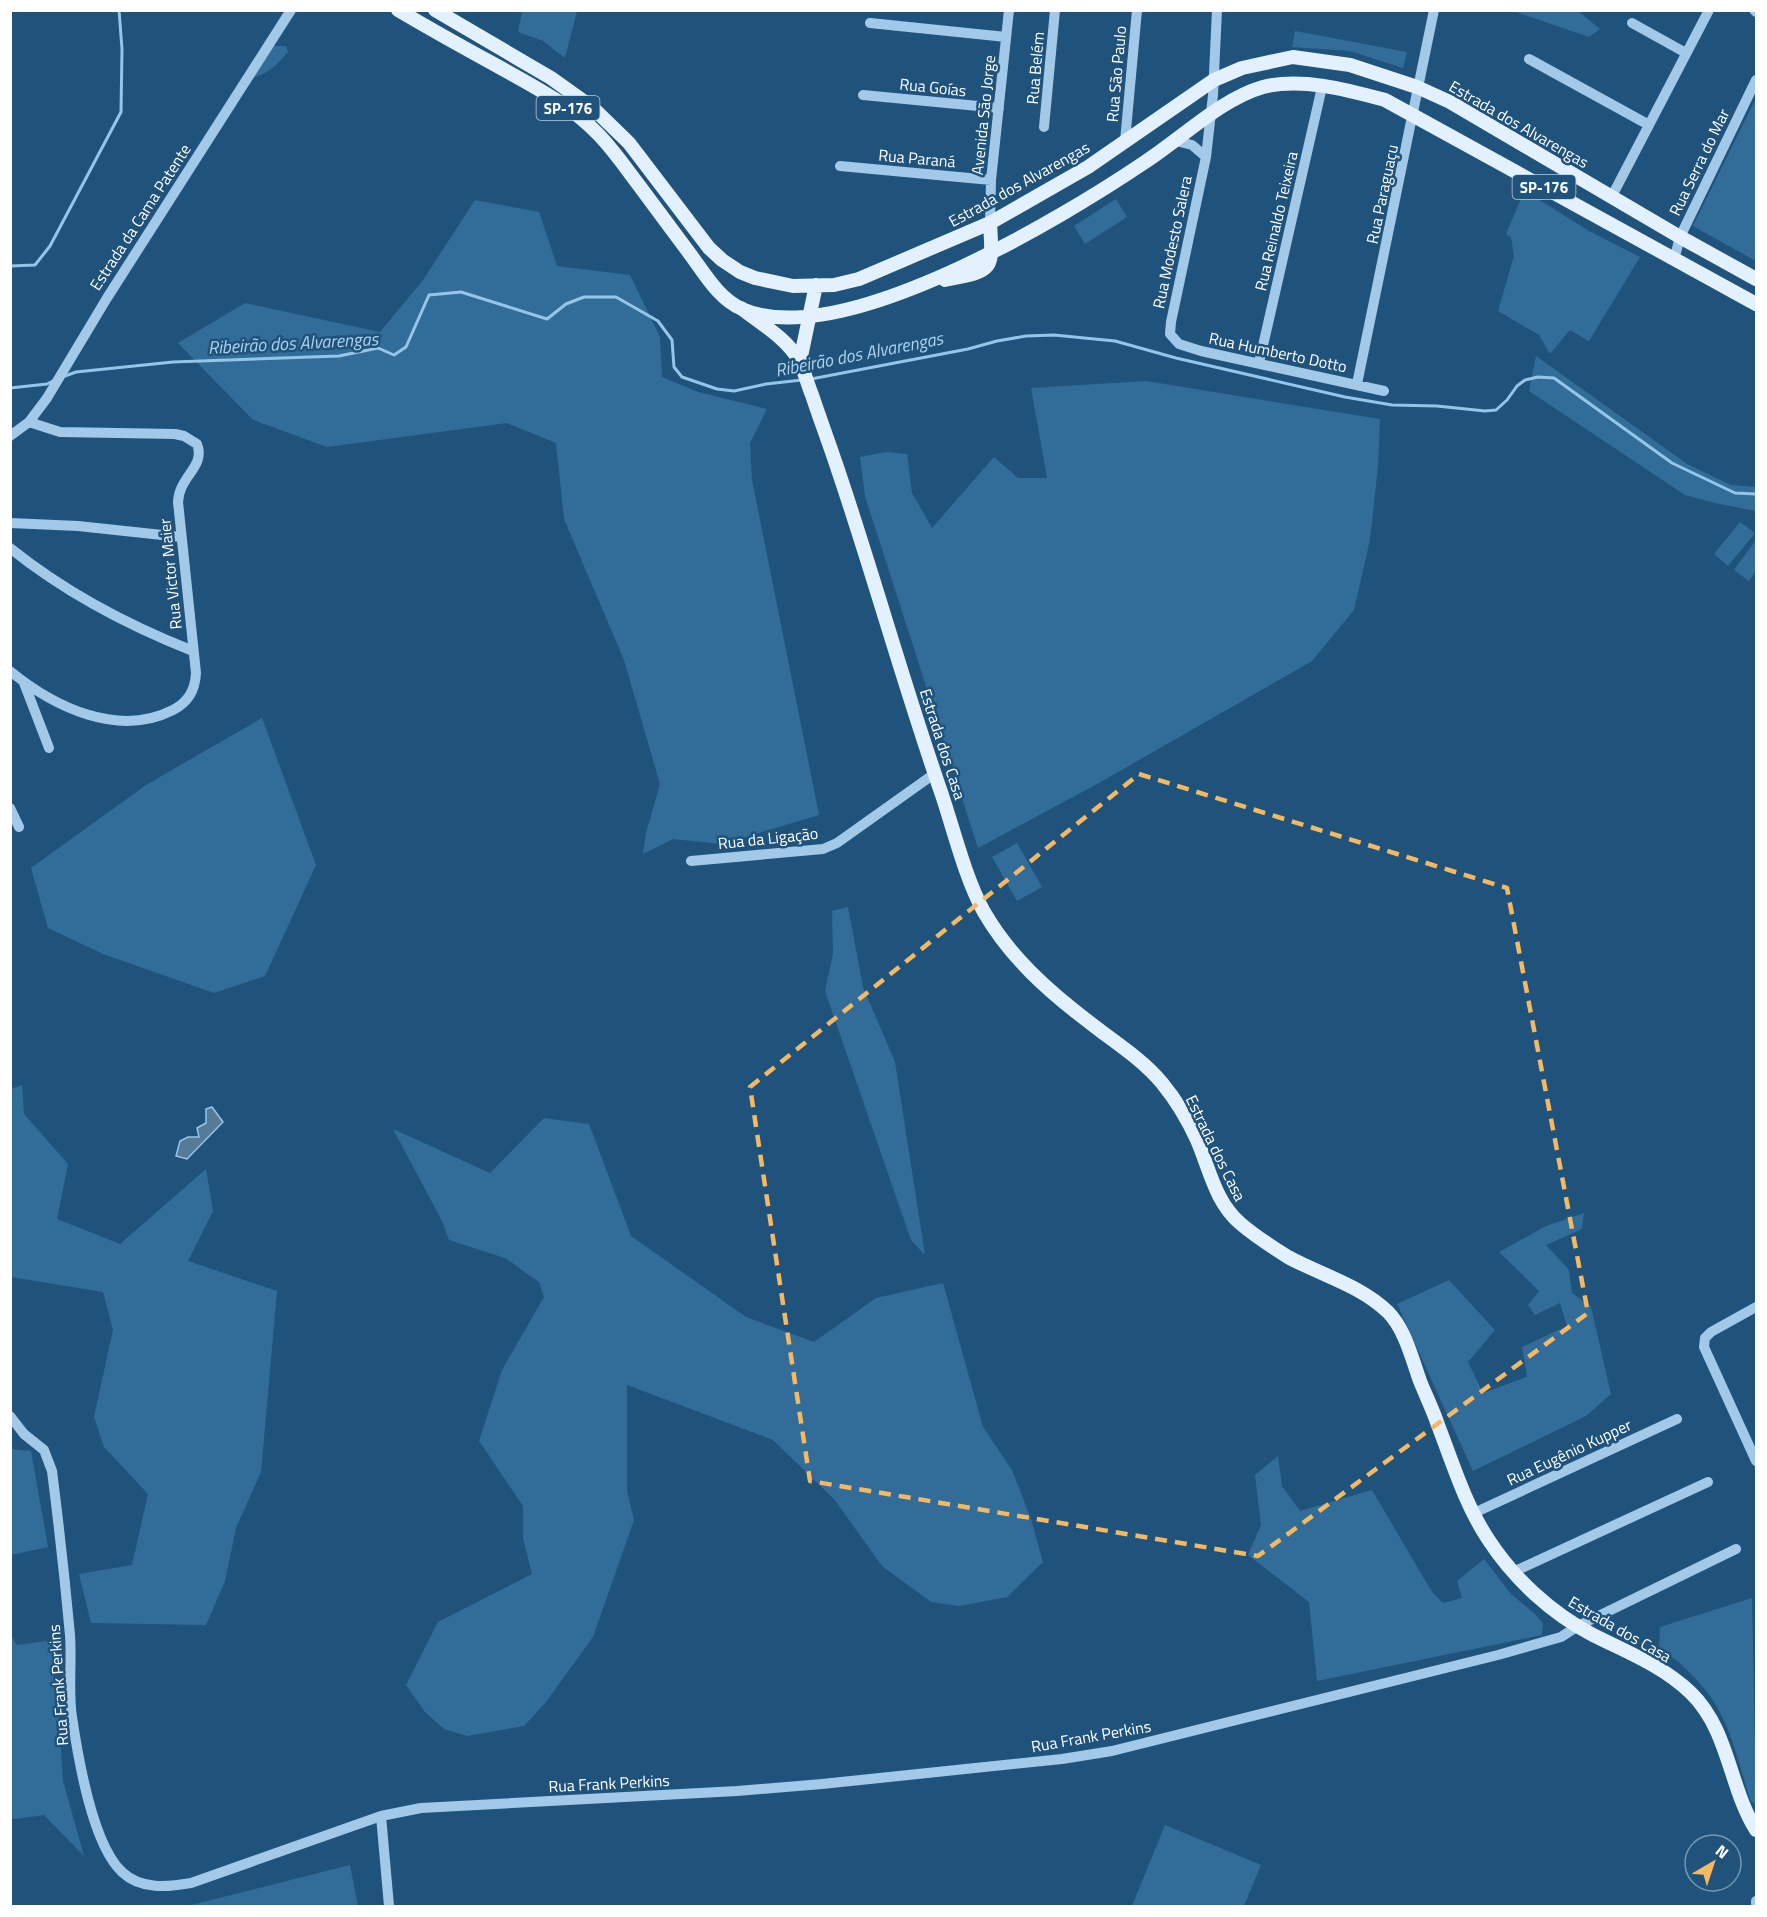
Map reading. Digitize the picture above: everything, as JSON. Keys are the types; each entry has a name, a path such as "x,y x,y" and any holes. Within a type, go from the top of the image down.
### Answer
{"main road":[{"name":"SP-176","path":"398,10 551,96 582,120 609,145 720,293 741,308 766,315 831,314 917,285 963,266 1069,211 1249,92 1281,84 1342,89 1385,100 1756,304"},
{"name":"Estrada dos Alvarengas","path":"435,10 551,78 593,108 628,142 710,248 740,272 766,281 793,286 834,285 859,279 990,223 1067,181 1214,80 1242,68 1293,57 1350,65 1417,87 1481,119 1680,237 1756,279"},
{"path":"990,223 992,251"},
{"path":"802,366 803,342 816,285"},
{"path":"741,308 784,342 802,366"},
{"path":"803,342 817,325 831,314"},
{"name":"Estrada dos Casa","path":"802,366 858,529 934,774 981,908 1001,939 1018,961 1052,993 1133,1055 1163,1084 1196,1139 1222,1203 1232,1216 1289,1258 1360,1291 1380,1305 1397,1323 1439,1426 1452,1465 1473,1514 1488,1539 1513,1572 1547,1605 1578,1626 1645,1660 1679,1682 1695,1697 1718,1730 1738,1790 1756,1830"}],"street":[{"name":"Estrada da Cama Patente","path":"10,436 29,422 50,392 291,10"},
{"name":"Avenida São Jorge","path":"990,223 991,180 1009,10"},
{"name":"Rua Belém","path":"1044,127 1055,10"},
{"name":"Rua São Paulo","path":"1125,141 1137,10"},
{"name":"Rua Modesto Salera","path":"1170,334 1206,157 1214,80 1217,10"},
{"path":"1612,196 1709,10"},
{"name":"Rua Paraguaçu","path":"1357,384 1413,115 1431,11"},
{"path":"870,23 1006,37"},
{"path":"1632,23 1686,53"},
{"path":"1529,59 1649,125"},
{"name":"Rua Serra do Mar","path":"1674,260 1680,237 1756,80"},
{"name":"Rua Reinaldo Teixeira","path":"1259,363 1322,87"},
{"name":"Rua Goías","path":"863,95 999,108"},
{"name":"Rua Modesto Salera","path":"1176,141 1192,145 1206,157"},
{"name":"Rua Paraná","path":"840,166 991,180"},
{"name":"Rua Humberto Dotto","path":"1170,334 1179,344 1187,347 1384,391"},
{"name":"Rua Victor Maier","path":"10,671 24,682 72,709 98,718 127,722 147,720 180,706 193,691 196,674 178,494 180,487 197,464 200,456 197,444 192,439 175,434 60,432 29,422"},
{"path":"10,523 78,526 181,537"},
{"path":"10,548 40,572 120,620 193,651"},
{"path":"24,682 49,748"},
{"name":"Rua da Ligação","path":"691,861 823,849 837,843 934,774"},
{"path":"10,808 19,826"},
{"path":"1756,1307 1711,1332 1705,1338 1704,1347 1756,1461"},
{"name":"Rua Frank Perkins","path":"10,1416 24,1434 45,1450 52,1471 71,1654 72,1716 78,1760 99,1836 123,1873 149,1885 167,1887 191,1883 381,1816 421,1808 736,1791 1062,1759 1112,1751 1498,1655 1561,1637 1578,1626 1736,1549"},
{"name":"Rua Eugênio Kupper","path":"1473,1514 1677,1419"},
{"path":"1513,1572 1708,1482"},
{"path":"381,1816 389,1906"},
{"path":"1756,1901 1756,1906"}],"highlighted area":[{"path":"1139,774 1507,888 1588,1313 1258,1556 810,1481 750,1087"}],"shaded area":[{"path":"522,11 577,11 565,58 543,41 518,32"},
{"path":"1513,11 1578,11 1600,29 1589,37"},
{"path":"1295,31 1407,52 1403,68 1350,51 1292,47"},
{"path":"273,46 286,46 288,52 271,69 250,79"},
{"path":"1756,98 1756,261 1693,226"},
{"path":"1523,194 1538,199 1589,231 1640,257 1589,341 1570,330 1550,354 1539,335 1498,311 1514,256 1511,237 1506,234"},
{"path":"1116,199 1127,217 1085,244 1074,226"},
{"path":"475,200 539,212 557,266 630,275 660,337 662,377 698,392 767,409 750,443 752,480 819,815 722,844 673,839 643,854 646,833 660,784 624,660 564,519 556,443 507,423 327,447 253,420 178,343 245,303 380,332 423,280"},
{"path":"1536,356 1687,464 1731,485 1756,487 1756,511 1685,495 1529,391"},
{"path":"1146,381 1380,419 1378,466 1370,540 1354,610 1312,661 1099,783 978,848 865,496 860,457 886,452 907,454 912,493 932,528 994,457 1018,478 1047,478 1031,388"},
{"path":"1740,522 1755,533 1728,566 1714,554"},
{"path":"1756,540 1756,571 1749,581 1734,570"},
{"path":"262,718 316,865 265,976 214,993 103,954 48,928 31,868 146,785"},
{"path":"1017,843 1042,887 1017,901 992,857"},
{"path":"848,907 863,987 895,1062 925,1255 911,1240 825,991 833,954 832,911"},
{"path":"22,1085 24,1114 68,1164 57,1219 120,1244 206,1169 213,1211 188,1261 277,1291 261,1472 236,1528 225,1581 206,1625 91,1623 79,1574 132,1565 148,1494 104,1447 94,1417 113,1330 103,1292 11,1277 11,1089"},
{"path":"212,1107 223,1122 187,1159 176,1156 180,1141 188,1137 199,1137 197,1128 206,1123 206,1109"},
{"path":"544,1118 589,1124 631,1236 746,1317 814,1342 876,1298 943,1283 983,1427 1012,1470 1031,1519 1043,1562 1007,1597 959,1606 931,1602 882,1566 834,1499 773,1440 627,1385 627,1491 634,1520 593,1637 546,1702 524,1726 467,1736 444,1729 425,1712 406,1685 438,1622 532,1574 523,1538 523,1506 479,1441 502,1370 544,1297 539,1282 505,1258 449,1240 442,1221 393,1129 490,1173"},
{"path":"1584,1213 1582,1229 1546,1245 1569,1270 1572,1293 1591,1307 1611,1394 1586,1416 1473,1471 1397,1304 1449,1280 1495,1330 1468,1362 1483,1393 1527,1377 1522,1347 1567,1326 1560,1303 1535,1315 1528,1305 1539,1291 1499,1252 1546,1226"},
{"path":"11,1449 31,1451 48,1547 11,1555"},
{"path":"1278,1456 1282,1486 1300,1511 1372,1490 1432,1592 1443,1603 1462,1598 1457,1581 1484,1559 1511,1594 1543,1623 1542,1635 1317,1681 1309,1602 1248,1555 1261,1525 1255,1475"},
{"path":"1752,1598 1756,1806 1750,1799 1735,1749 1715,1703 1681,1664 1659,1652 1660,1627"},
{"path":"11,1635 17,1645 54,1640 63,1781 84,1856 44,1815 11,1818"},
{"path":"1165,1825 1261,1865 1244,1906 1132,1906"},
{"path":"350,1865 358,1906 187,1906"}],"waterway":[{"path":"10,266 35,265 50,246 121,112 122,49 119,10"},
{"name":"Ribeirão dos Alvarengas","path":"65,376 76,372 173,362 339,356 378,348 394,355 406,347 429,295 461,292 547,319 566,304 584,297 616,297 658,321 672,340 674,367 682,377 717,389 734,391 766,384 802,380"},
{"name":"Ribeirão dos Alvarengas","path":"811,379 968,349 997,341 1026,336 1054,335 1115,341 1176,358 1345,397 1392,405 1496,410 1525,380 1538,377 1554,378 1672,463 1735,493 1756,494"},
{"name":"Ribeirão dos Alvarengas","path":"10,388 47,384 53,381"}]}
